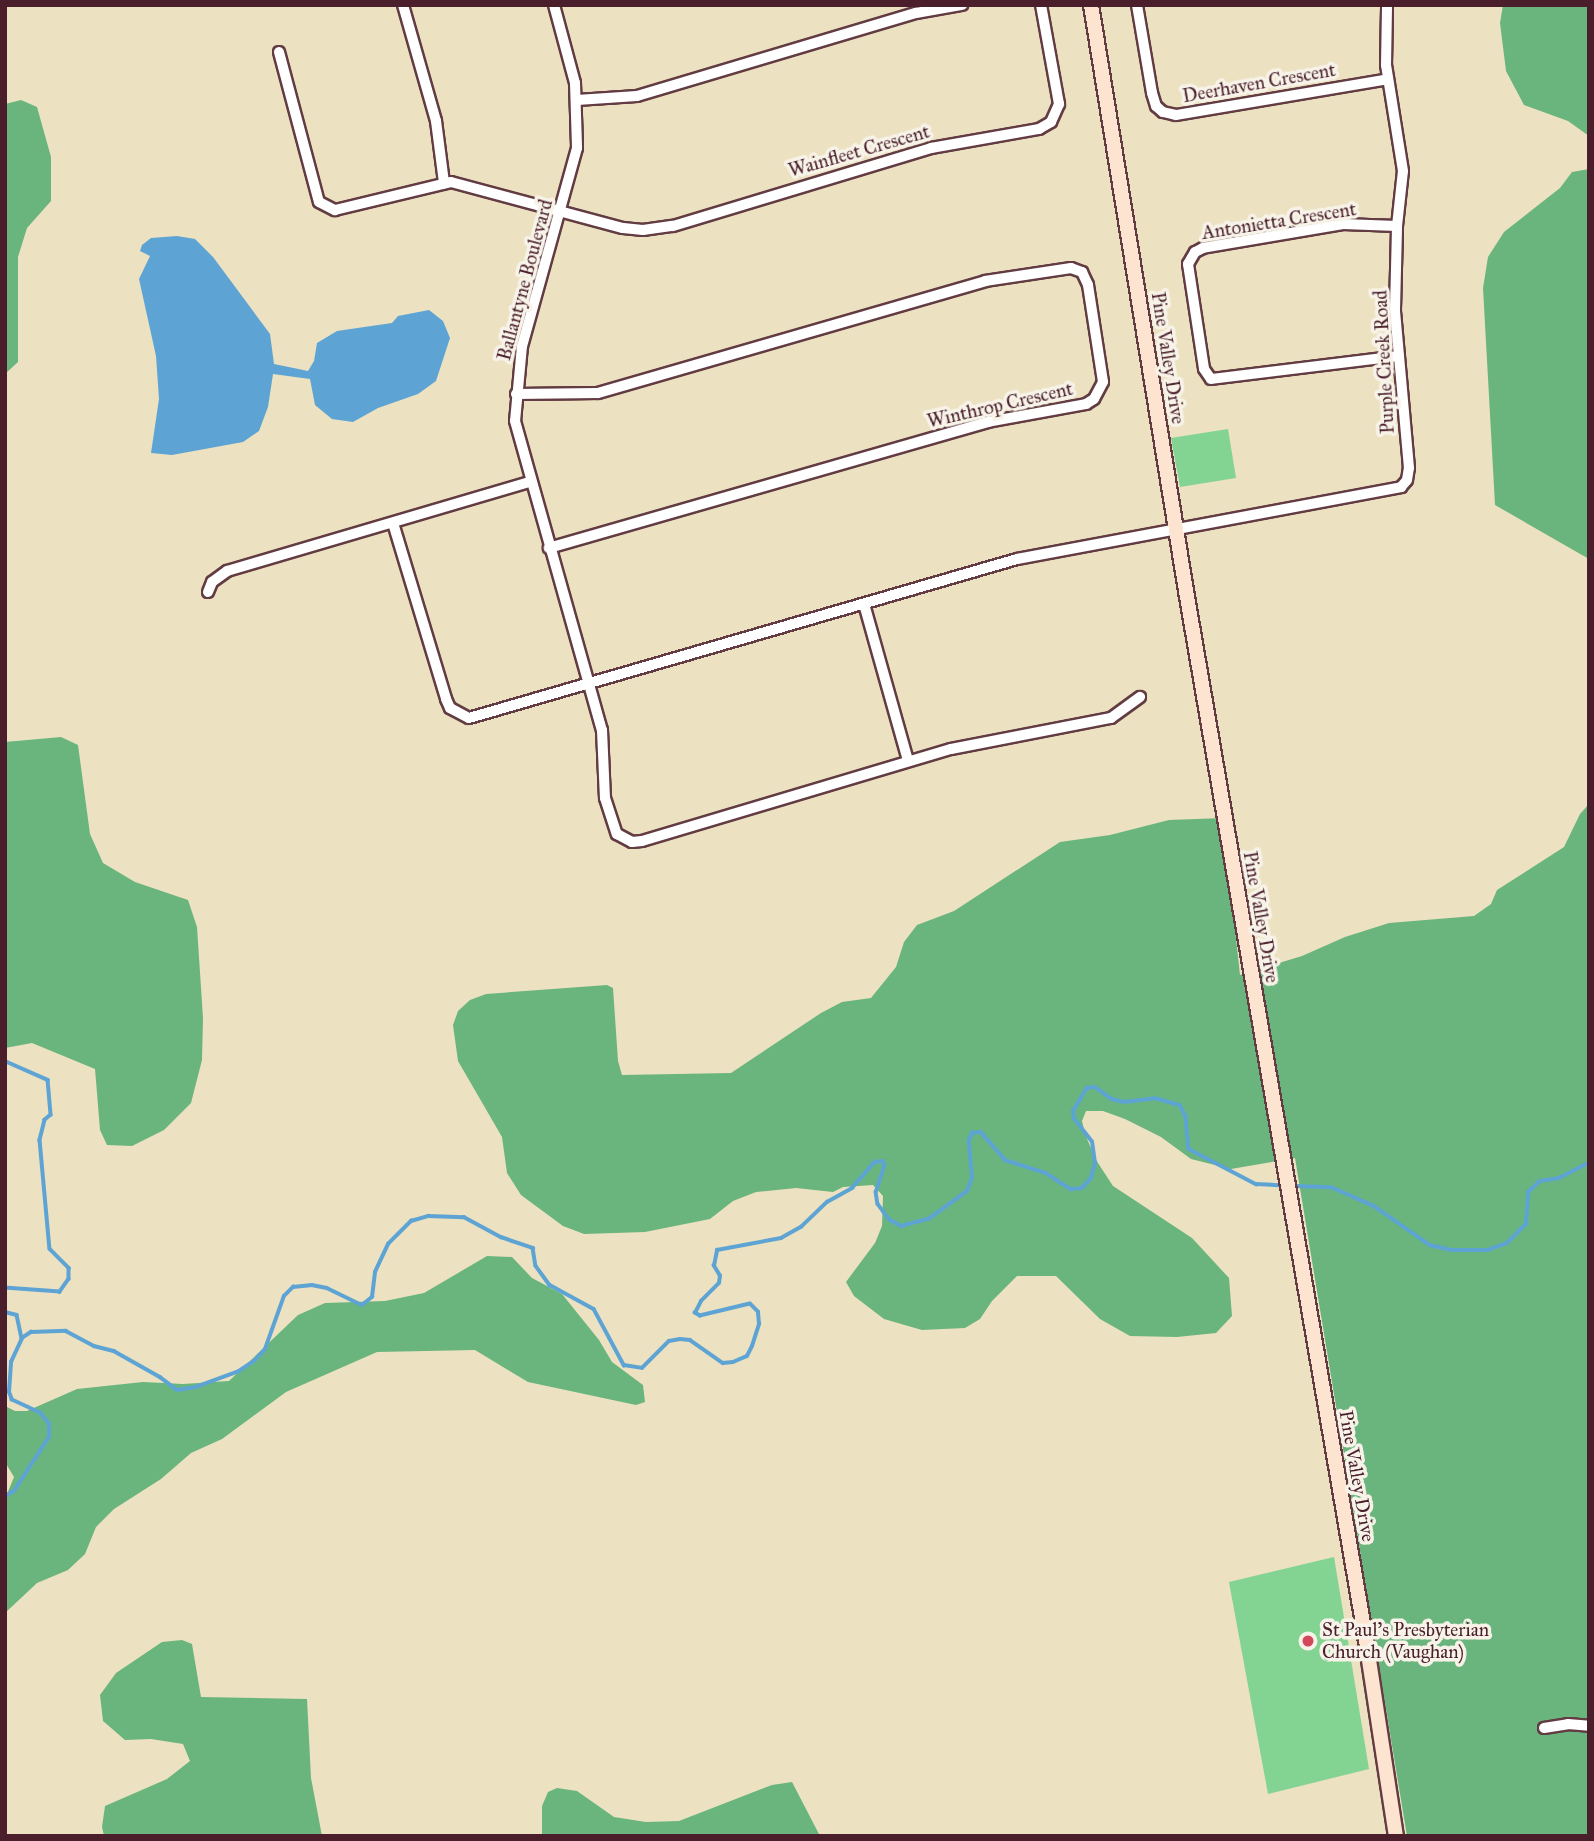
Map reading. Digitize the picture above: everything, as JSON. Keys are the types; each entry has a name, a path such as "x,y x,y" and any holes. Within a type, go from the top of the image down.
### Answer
{"street":[{"path":"279,52 319,202 335,211 444,183 436,121 403,5"},
{"name":"Ballantyne Boulevard","path":"554,5 572,67 577,100 577,148 562,211 522,346 516,394 516,428 603,736 606,805 617,834 632,842 975,743 1111,718 1140,697"},
{"path":"577,100 637,96 916,13 962,5"},
{"name":"Wainfleet Crescent","path":"444,183 465,184 623,228 663,228 931,148 1040,129 1051,122 1059,104 1041,5"},
{"name":"Pine Valley Drive","path":"1091,5 1177,530 1367,1647 1396,1836"},
{"name":"Deerhaven Crescent","path":"1137,5 1152,93 1156,106 1163,112 1176,115 1388,79"},
{"name":"Purple Creek Road","path":"1177,530 1401,487 1407,480 1409,468 1395,304 1402,159 1384,45 1387,5"},
{"name":"Antonietta Crescent","path":"1397,226 1343,225 1203,248 1190,257 1188,273 1204,369 1211,379 1399,356"},
{"name":"Winthrop Crescent","path":"516,394 598,393 985,281 1071,268 1082,272 1088,285 1102,382 1094,399 1086,404 988,422 549,548"},
{"path":"208,592 212,582 228,571 530,482"},
{"path":"393,523 450,708 469,718 1017,559 1177,530"},
{"path":"864,604 908,761"},
{"path":"1544,1728 1567,1724 1589,1726"}],"green space":[{"path":"1503,5 1589,5 1589,136 1568,121 1524,105 1506,71 1500,23"},
{"path":"21,100 37,107 51,157 51,201 27,228 18,257 18,362 5,374 5,104"},
{"path":"1589,169 1589,559 1495,505 1483,288 1488,257 1504,232 1560,188 1572,172"},
{"path":"1228,429 1236,478 1180,487 1171,438"},
{"path":"61,737 78,745 90,834 103,863 135,882 188,900 197,927 203,1018 202,1060 191,1103 164,1130 132,1146 107,1145 100,1130 95,1069 32,1043 5,1048 5,742"},
{"path":"1589,804 1589,1836 1407,1836 1295,1158 1231,1169 1191,1159 1161,1137 1125,1119 1103,1111 1086,1111 1082,1121 1085,1134 1096,1160 1113,1186 1192,1238 1229,1278 1232,1316 1216,1333 1177,1337 1130,1336 1100,1319 1056,1276 1017,1276 992,1301 980,1319 965,1328 922,1330 884,1319 854,1296 846,1282 875,1243 882,1226 883,1196 873,1185 843,1187 833,1192 796,1188 756,1192 733,1201 710,1219 645,1232 584,1234 563,1226 521,1195 507,1173 502,1137 458,1061 453,1025 458,1011 470,1000 486,994 607,985 613,988 618,1061 622,1075 731,1073 821,1013 842,1002 871,998 896,967 904,942 917,925 954,911 1060,842 1110,835 1169,820 1223,818 1240,975 1302,956 1345,937 1389,923 1474,916 1491,904 1497,890 1564,847 1580,814"},
{"path":"487,1256 512,1257 532,1278 562,1294 599,1340 612,1362 643,1385 645,1402 636,1405 528,1382 475,1350 377,1352 286,1392 222,1439 191,1453 161,1479 114,1509 96,1527 85,1554 68,1570 37,1583 5,1613 5,1499 14,1477 5,1462 5,1406 15,1411 27,1411 77,1389 143,1382 183,1384 229,1381 298,1315 325,1303 385,1301 424,1293"},
{"path":"1334,1557 1369,1769 1268,1794 1229,1582"},
{"path":"182,1640 192,1644 201,1697 307,1699 311,1778 322,1836 104,1836 102,1827 105,1806 167,1779 190,1761 183,1744 151,1739 125,1740 103,1721 100,1695 116,1673 162,1642"},
{"path":"792,1782 820,1836 542,1836 542,1806 548,1792 557,1788 577,1791 614,1817 646,1822 679,1821 772,1785"}],"water":[{"path":"177,236 195,239 213,257 270,334 274,364 308,371 314,361 317,343 337,331 392,323 398,316 429,310 443,321 450,338 436,381 418,394 378,408 353,422 332,419 315,405 310,379 273,374 268,407 259,431 243,442 172,455 151,453 159,399 156,356 139,279 150,256 140,251 142,245 151,238"}],"waterway":[{"path":"5,1061 48,1080 51,1115 45,1120 40,1140 50,1249 69,1268 69,1279 60,1292 5,1288"},
{"path":"22,1338 31,1332 66,1331 94,1346 114,1351 160,1377 177,1390 196,1387 239,1371 254,1361 265,1349 284,1296 293,1287 312,1285 327,1288 362,1305 372,1297 375,1272 388,1244 411,1221 428,1216 464,1217 501,1237 533,1248 536,1266 550,1285 594,1309 624,1365 642,1368 669,1341 680,1339 690,1340 723,1363 733,1362 747,1356 759,1324 758,1312 750,1304 700,1316 695,1313 701,1301 719,1283 720,1276 714,1266 717,1250 781,1238 801,1227 827,1202 852,1188 875,1162 883,1161 885,1165 876,1192 878,1204 889,1219 901,1226 930,1218 967,1191 972,1178 969,1140 972,1133 981,1132 1005,1160 1046,1173 1071,1189 1082,1188 1091,1178 1095,1163 1092,1142 1074,1119 1073,1111 1087,1088 1095,1087 1112,1099 1124,1102 1155,1098 1180,1105 1186,1117 1189,1149 1256,1184 1278,1185"},
{"path":"1297,1186 1331,1187 1374,1206 1430,1245 1451,1250 1488,1250 1507,1243 1526,1224 1528,1192 1540,1181 1559,1178 1589,1163"},
{"path":"5,1312 17,1315 22,1338"},
{"path":"5,1496 14,1491 49,1437 49,1424 40,1413 12,1400 9,1392 11,1362 22,1338"}],"place":[{"name":"St Paul's Presbyterian Church (Vaughan)","path":"1308,1641"}]}
